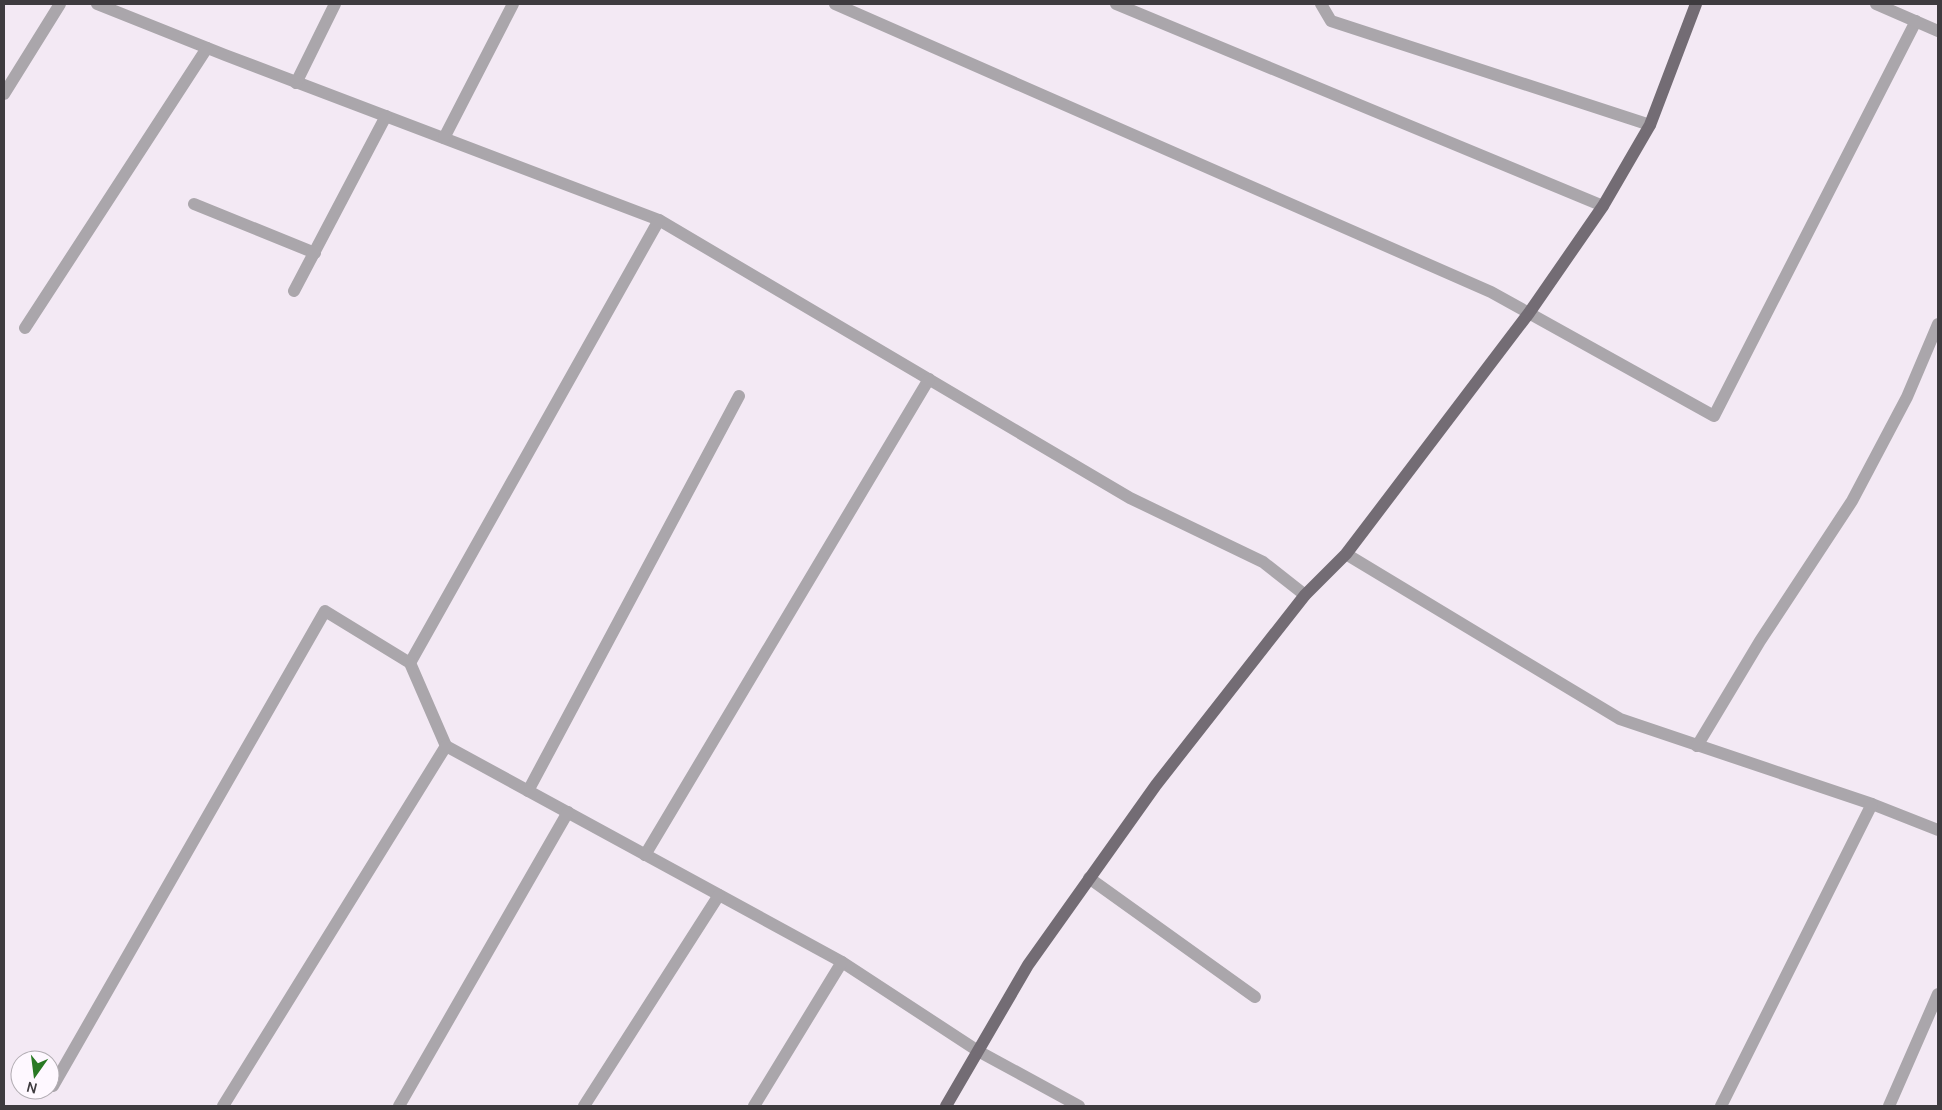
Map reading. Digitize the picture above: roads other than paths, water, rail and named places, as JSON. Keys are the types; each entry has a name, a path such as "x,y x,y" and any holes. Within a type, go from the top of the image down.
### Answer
{"main road":[{"path":"946,1106 1028,965 1156,785 1305,595 1346,554 1529,313 1603,206 1650,125 1696,4"}],"street":[{"path":"4,94 60,4"},
{"path":"97,4 115,7 207,48 296,83 659,220 1130,498 1262,562 1305,595"},
{"path":"296,83 335,4"},
{"path":"444,138 513,4"},
{"path":"836,4 1492,292 1714,416 1916,21"},
{"path":"1116,4 1603,206"},
{"path":"1321,4 1331,21 1650,125"},
{"path":"1876,4 1938,30"},
{"path":"25,328 207,48"},
{"path":"294,291 386,116"},
{"path":"194,204 314,253"},
{"path":"410,663 659,220"},
{"path":"1697,746 1760,641 1852,501 1907,397 1938,324"},
{"path":"646,855 928,379"},
{"path":"528,791 739,396"},
{"path":"1346,554 1620,719 1872,804 1938,830"},
{"path":"60,1074 325,611 410,663 446,746 842,962 978,1051 1079,1106"},
{"path":"223,1106 446,746"},
{"path":"1721,1106 1872,804"},
{"path":"398,1106 568,812"},
{"path":"1089,878 1255,996"},
{"path":"584,1106 718,895"},
{"path":"754,1106 842,962"},
{"path":"1889,1106 1938,994"}]}
